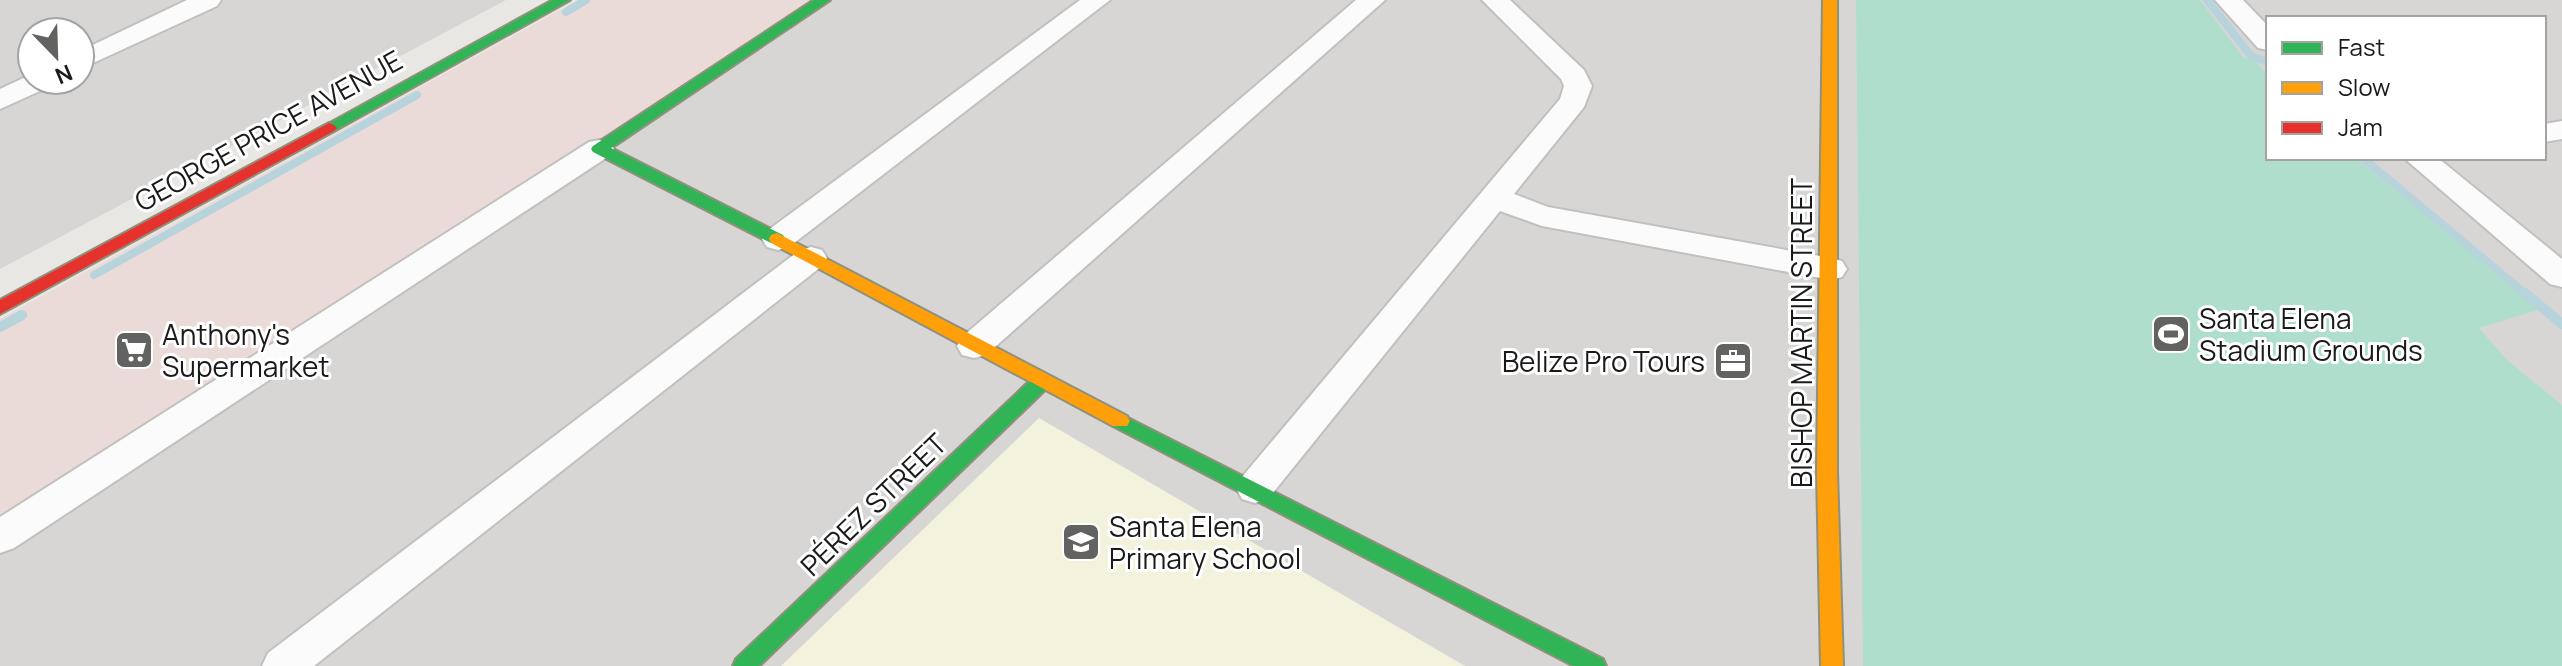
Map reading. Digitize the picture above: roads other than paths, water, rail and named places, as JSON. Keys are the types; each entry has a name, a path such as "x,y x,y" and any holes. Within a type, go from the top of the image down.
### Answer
{"street":[{"path":"96,53 208,0"},
{"path":"455,37 524,0"},
{"name":"GEORGE PRICE AVENUE","path":"0,308 563,0"},
{"path":"0,537 823,0"},
{"path":"778,239 1097,0"},
{"path":"974,346 1372,0"},
{"path":"1255,488 1574,101 1578,86 1568,68 1495,0"},
{"name":"BISHOP MARTIN STREET","path":"1830,0 1831,269 1827,471 1832,666"},
{"path":"2228,0 2266,40"},
{"path":"599,149 778,239 1041,382 1255,488 1595,666"},
{"path":"2421,160 2562,276"},
{"path":"1492,197 1542,216 1831,269"},
{"path":"283,666 811,258"},
{"name":"PÉREZ STREET","path":"744,666 1041,382"}],"waterway":[{"path":"566,12 586,0"},
{"path":"2207,0 2251,56 2266,61"},
{"path":"94,275 417,95"},
{"path":"2365,160 2527,295"},
{"path":"2525,293 2562,324"},
{"path":"0,327 22,315"}],"place":[{"name":"Santa Elena Stadium Grounds","path":"2171,334"},
{"name":"Anthony's Supermarket","path":"134,350"},
{"name":"Belize Pro Tours","path":"1733,361"},
{"name":"Santa Elena Primary School","path":"1081,542"}]}
